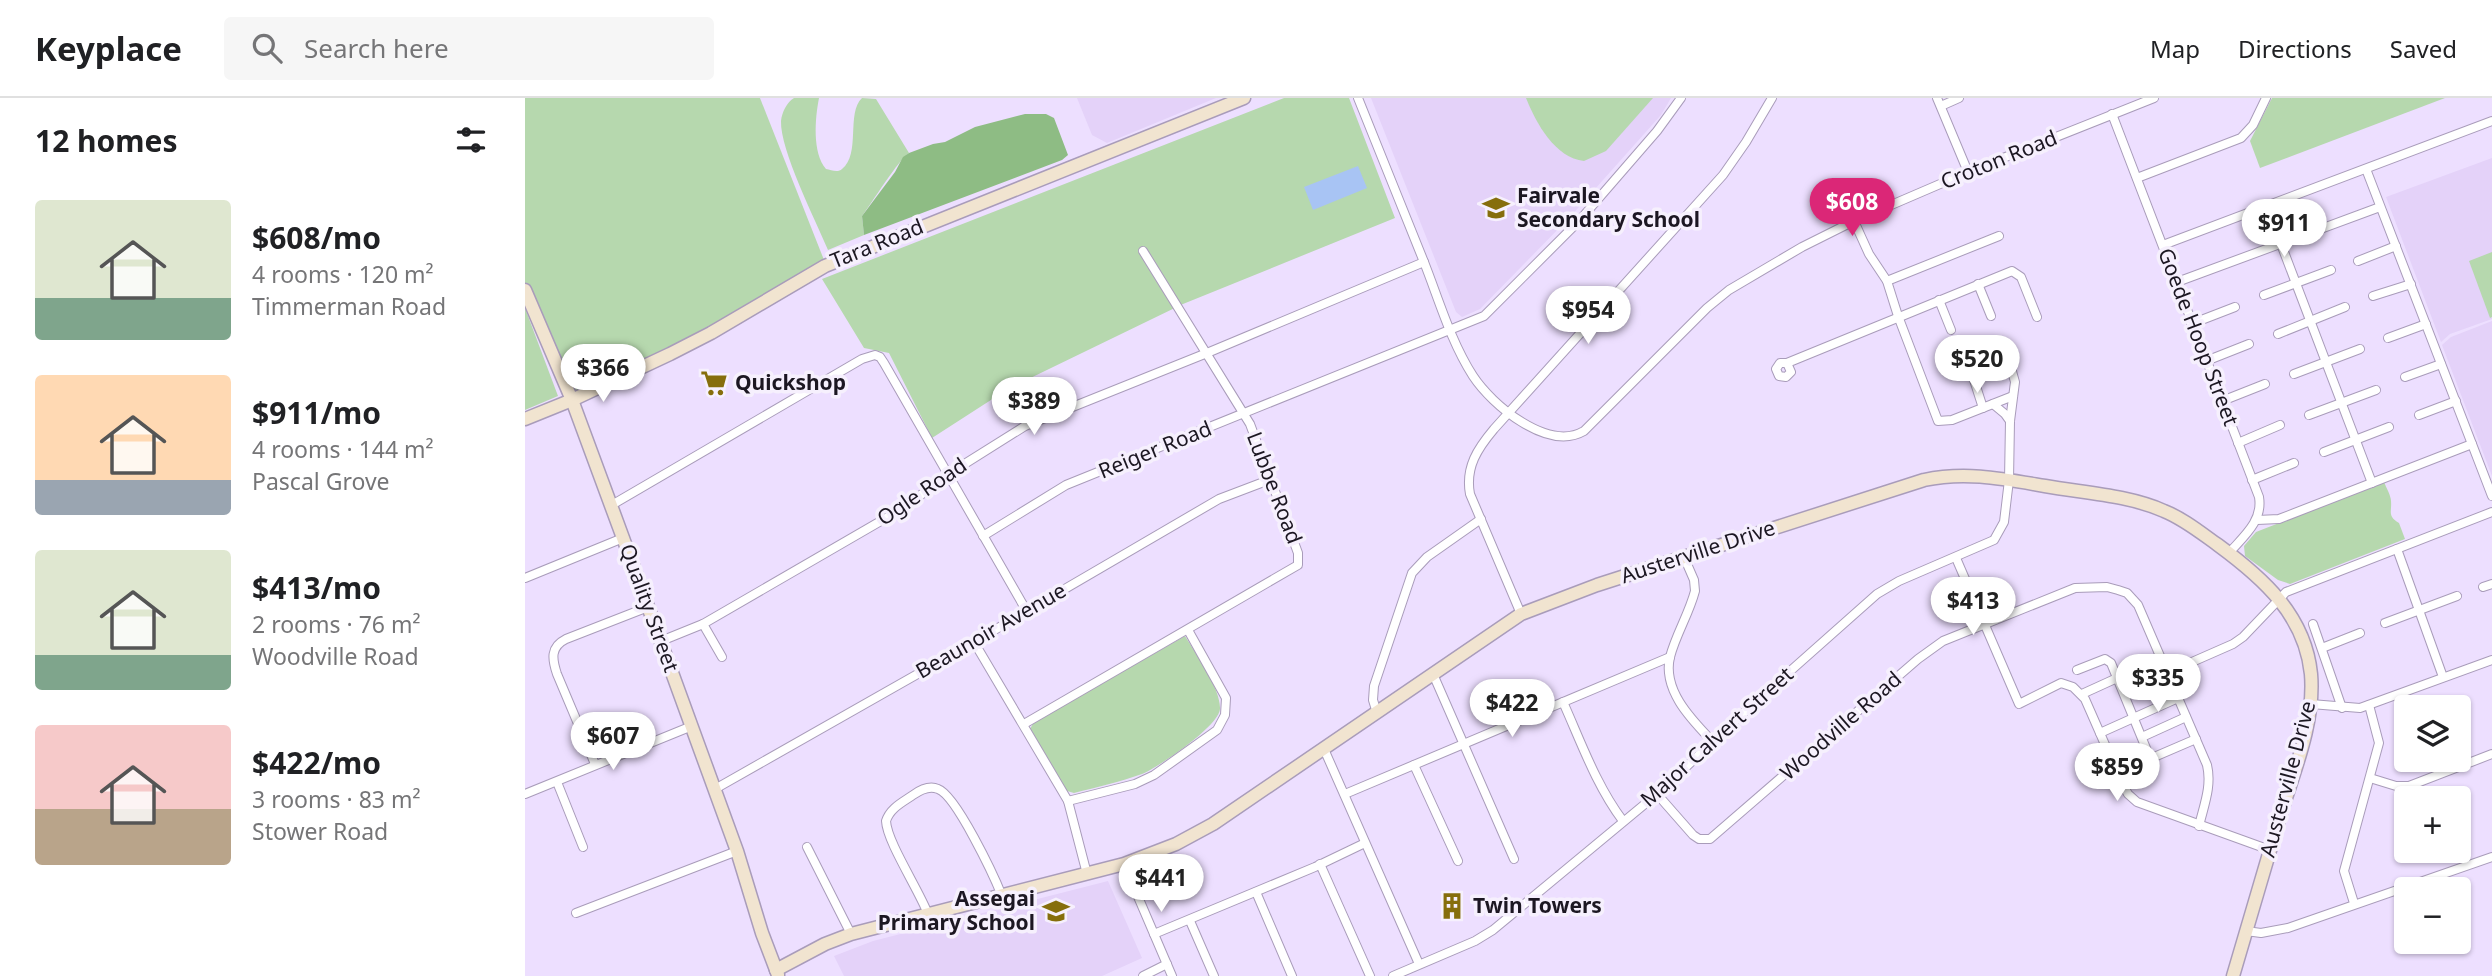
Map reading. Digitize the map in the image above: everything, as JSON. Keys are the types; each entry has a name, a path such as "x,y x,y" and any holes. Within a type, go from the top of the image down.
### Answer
{"street":[{"name":"Tara Road","path":"525,419 572,400 711,333 825,265 1244,98"},
{"path":"1358,98 1450,330 1471,372 1489,396 1508,413"},
{"name":"Reiger Road","path":"983,536 1066,485 1476,320 1493,308 1579,220 1657,131 1681,98"},
{"path":"1521,614 1471,494 1468,476 1470,467 1482,443 1723,175 1772,98"},
{"path":"1959,98 1939,102 1968,172"},
{"name":"Croton Road","path":"1508,413 1555,436 1565,438 1584,431 1717,298 1803,247 1854,221 1968,172 2154,98"},
{"path":"2137,178 2241,138 2253,125 2266,98"},
{"name":"Goede Hoop Street","path":"2112,114 2252,480 2260,506 2257,520"},
{"path":"2163,245 2492,121"},
{"path":"2366,169 2492,496"},
{"path":"2177,282 2380,207"},
{"path":"1854,221 1874,262 1887,281 1938,421 1945,422 2013,396"},
{"path":"1887,281 1999,236"},
{"path":"2281,244 2372,483"},
{"path":"2358,261 2396,246"},
{"name":"Lubbe Road","path":"1024,724 1298,565 1298,553 1252,430 1143,251"},
{"name":"Ogle Road","path":"661,641 703,624 905,507 947,475 1039,419 1207,353 1424,262"},
{"path":"2264,295 2331,270"},
{"path":"1787,363 2007,272 2014,272 2021,277 2037,317"},
{"path":"1978,284 1991,316"},
{"path":"2373,296 2411,284"},
{"name":"Quality Street","path":"525,289 572,400 661,641 715,789 777,973"},
{"path":"1939,300 1951,330"},
{"path":"2191,324 2235,307"},
{"path":"2278,334 2345,307"},
{"path":"2388,338 2426,324"},
{"path":"2206,361 2249,344"},
{"path":"2294,374 2360,349"},
{"name":"Major Calvert Street","path":"1393,976 1475,941 1493,930 1657,794 1877,594 1899,581 1994,540 2004,522 2009,480 2010,422 2015,382 2006,350"},
{"path":"610,506 868,355 875,355 884,363 1025,610"},
{"path":"2405,377 2441,364"},
{"path":"1974,380 1983,408"},
{"path":"2222,401 2266,384"},
{"path":"2309,415 2376,390"},
{"path":"2419,415 2455,401"},
{"path":"1993,404 2010,422"},
{"path":"2238,443 2280,425"},
{"path":"2324,452 2389,427"},
{"path":"2229,553 2257,520 2265,522 2279,519 2472,444"},
{"path":"2252,480 2294,463"},
{"name":"Austerville Drive","path":"777,973 825,944 851,934 1124,864 1194,835 1521,614 1684,556 1924,480 1968,475 2146,505 2178,518 2229,553 2280,598 2301,633 2308,654 2311,704 2233,976"},
{"name":"Beaunoir Avenue","path":"715,789 1219,499 1269,480"},
{"path":"2167,673 2233,645 2286,592 2492,512"},
{"path":"1377,713 1373,700 1374,686 1412,573 1427,557 1481,519"},
{"path":"525,578 623,538"},
{"path":"2397,549 2443,677"},
{"path":"1684,556 1694,580 1695,591 1670,657 1670,673 1685,712 1713,742"},
{"path":"1956,558 2019,704 2061,683 2073,687 2082,694 2117,773 2128,793 2137,802 2270,850"},
{"path":"2483,587 2492,584"},
{"name":"Woodville Road","path":"1657,794 1693,835 1699,839 1710,839 1931,648 2065,590 2075,587 2107,587 2127,593 2135,600 2196,739 2210,777 2199,826"},
{"path":"2385,624 2457,596"},
{"path":"595,764 557,674 553,651 559,642 648,607"},
{"path":"703,624 722,657"},
{"path":"2313,624 2342,708"},
{"path":"1068,801 1145,780 1212,735 1222,723 1226,698 1188,630"},
{"path":"2322,648 2360,633"},
{"path":"974,642 1068,801 1087,874"},
{"path":"1345,794 1670,657"},
{"path":"2082,694 2161,658"},
{"path":"2077,670 2105,659 2111,663 2150,758"},
{"path":"2311,704 2360,708 2492,660"},
{"path":"1433,674 1514,859"},
{"path":"2100,733 2178,698"},
{"path":"1563,702 1597,780 1623,821"},
{"path":"2354,904 2343,872 2379,743 2369,705"},
{"path":"2142,737 2186,717"},
{"path":"525,794 692,726"},
{"path":"2117,773 2196,739"},
{"path":"1324,749 1419,964"},
{"path":"2370,778 2396,786 2409,786 2492,754"},
{"path":"1414,765 1458,861"},
{"path":"557,782 583,847"},
{"path":"928,914 920,893 888,834 885,821 893,809 927,788 940,789 950,799 973,836 1002,896"},
{"path":"1154,934 1190,921 1365,843"},
{"path":"807,847 851,934"},
{"path":"576,913 737,852"},
{"path":"2246,931 2261,933 2288,928 2492,857"},
{"path":"1124,864 1172,976"},
{"path":"1320,864 1370,976"},
{"path":"1256,892 1292,976"},
{"path":"1190,921 1214,976"},
{"path":"1143,976 1167,964"}],"shaded area":[{"path":"1077,98 1216,98 1107,143 1092,135"},
{"name":"Fairvale Secondary School","path":"1371,98 1671,98 1661,115 1570,217 1480,309 1462,317 1456,312"},
{"path":"2492,158 2492,319 2450,334 2441,342 2386,197"},
{"path":"2492,321 2492,476 2442,345 2451,337"},
{"name":"Assegai Primary School","path":"1108,881 1142,958 1102,976 844,976 834,956 873,941"}],"green space":[{"path":"525,98 760,98 824,260 713,331 572,400 525,287"},
{"path":"794,98 819,98 817,145 818,154 826,169 839,171 848,162 855,113 862,98 876,99 909,153 892,172 862,216 864,235 828,250 792,166 782,134 782,114"},
{"path":"1284,98 1349,98 1395,218 1183,304 1008,389 932,438 889,353 864,348 822,279"},
{"path":"1526,98 1653,98 1606,151 1584,161 1564,153 1548,138"},
{"path":"2272,98 2445,98 2260,168 2250,141"},
{"path":"1025,114 1046,114 1054,118 1068,155 1062,160 864,235 862,216 903,157 933,144 945,142 975,127"},
{"path":"2492,252 2492,317 2490,318 2469,261"},
{"path":"525,308 558,396 525,410"},
{"path":"2384,482 2391,499 2391,516 2399,523 2405,539 2290,584 2278,580 2245,556 2244,546 2256,532"},
{"path":"1185,636 1217,692 1220,709 1217,716 1187,745 1142,774 1074,793 1067,791 1030,729 1034,722"}],"water":[{"path":"1358,166 1367,188 1313,210 1304,187"}],"place":[{"name":"Fairvale Secondary School","path":"1496,208"},
{"name":"Quickshop","path":"714,383"},
{"name":"Twin Towers","path":"1452,906"},
{"name":"Assegai Primary School","path":"1056,911"}]}
